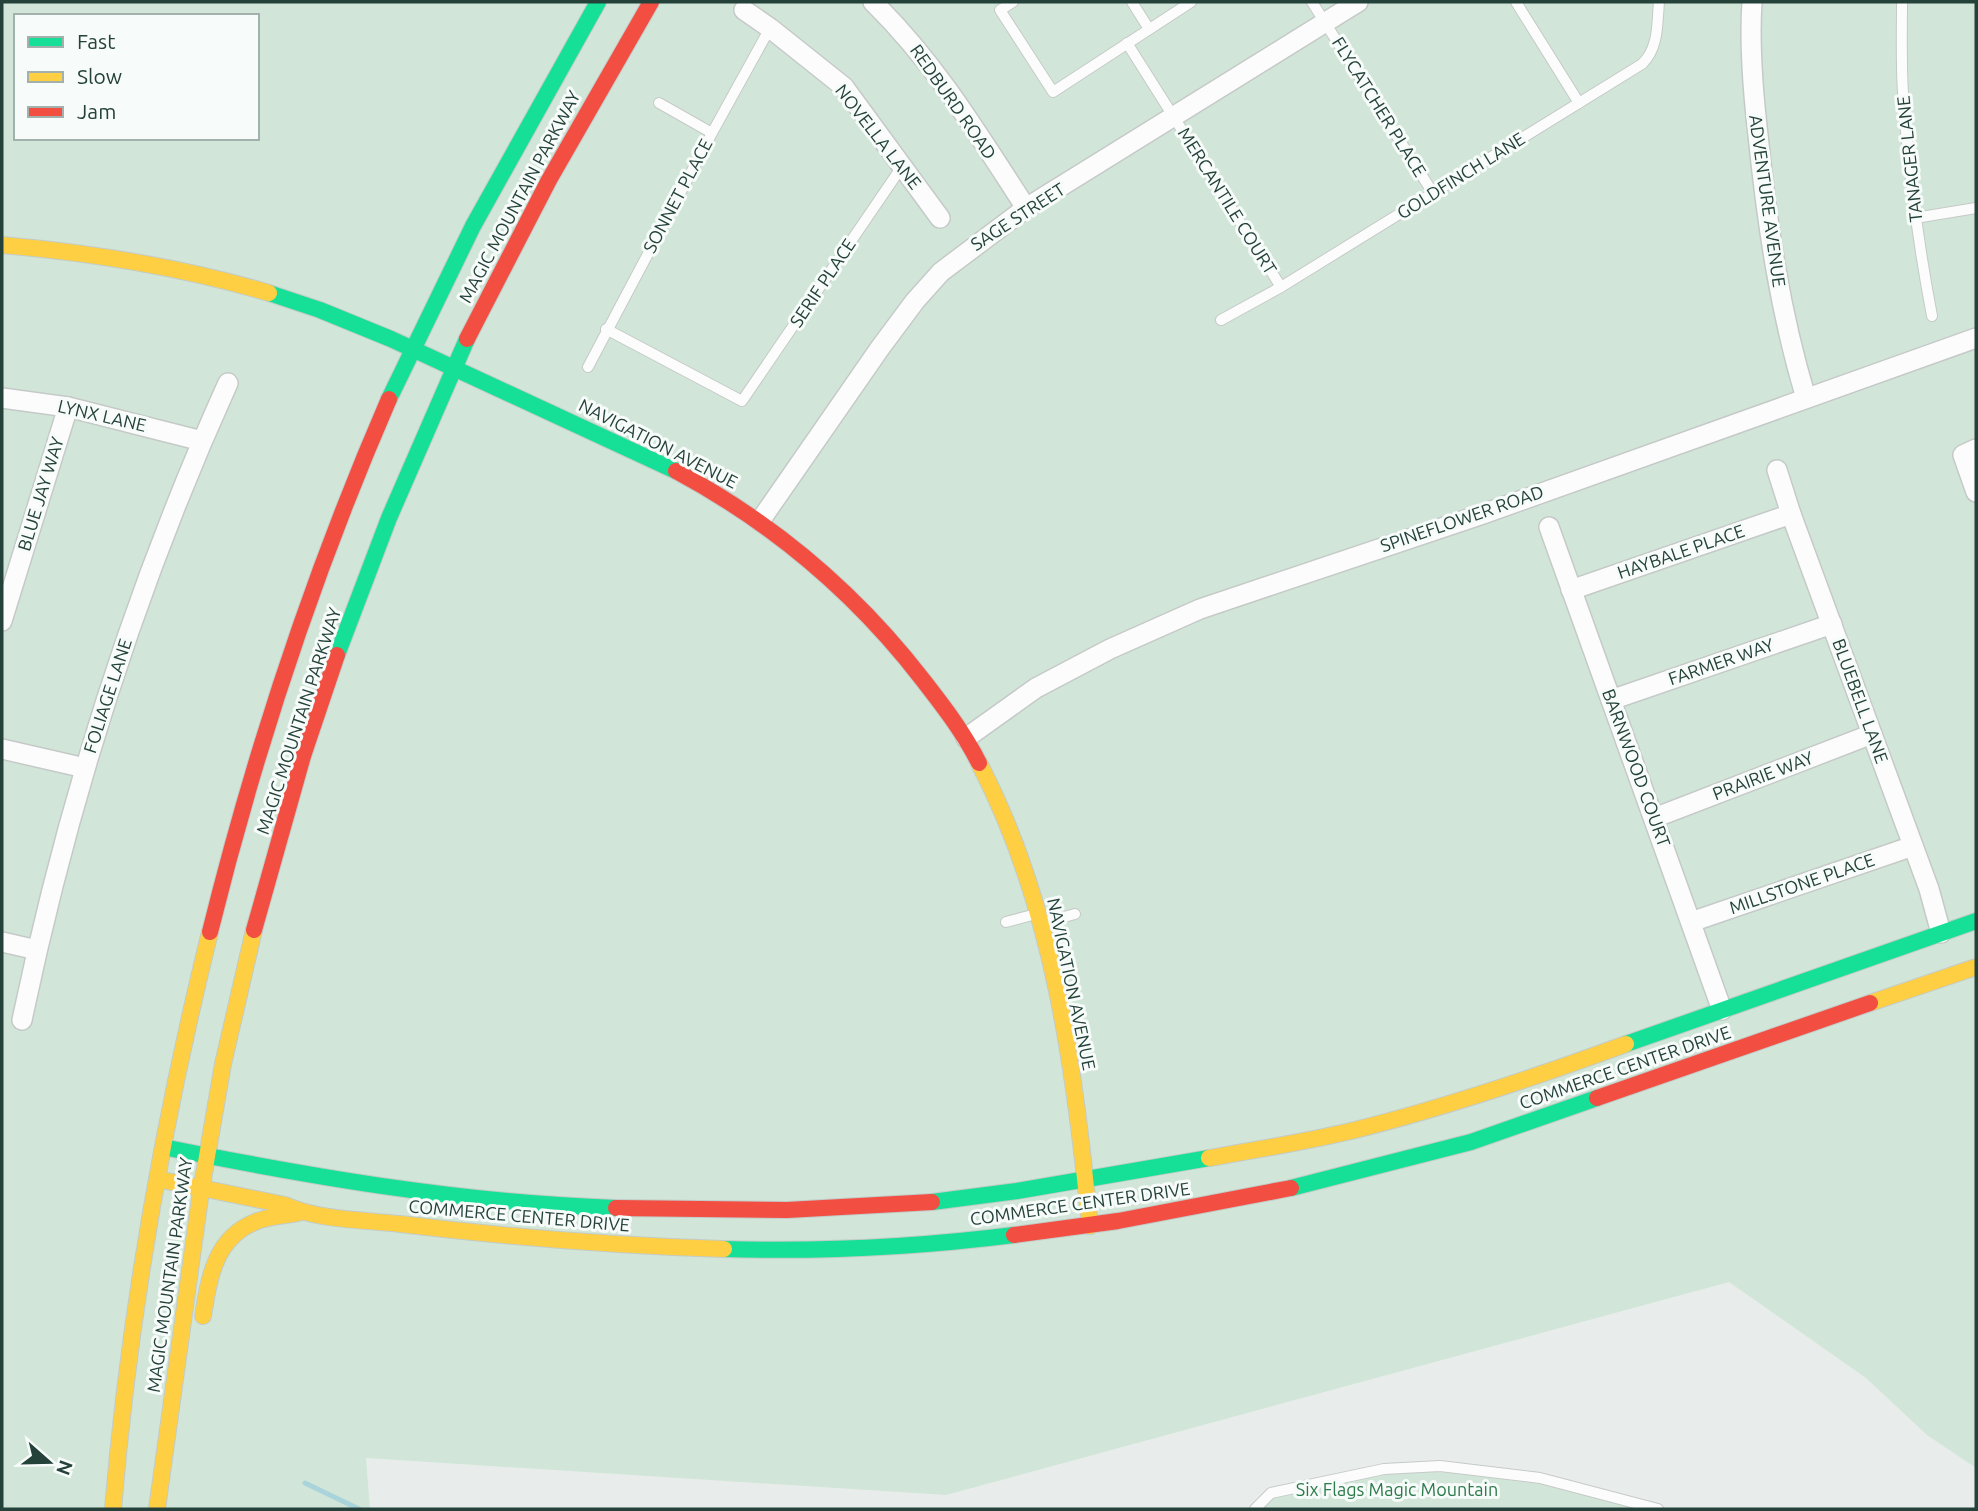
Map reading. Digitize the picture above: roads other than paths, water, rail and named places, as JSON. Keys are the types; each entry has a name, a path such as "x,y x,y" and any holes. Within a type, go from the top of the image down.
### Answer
{"main road":[{"name":"MAGIC MOUNTAIN PARKWAY","path":"113,1509 131,1338 171,1097 198,980 259,751 291,651 363,459 413,349 524,129 598,2"},
{"name":"MAGIC MOUNTAIN PARKWAY","path":"158,1509 202,1188 237,1000 267,884 304,759 340,649 387,525 453,368 566,146 651,2"},
{"name":"NAVIGATION AVENUE","path":"2,245 139,260 238,284 321,310 413,349 696,481 760,521 792,545 878,625 918,672 966,738 1010,827 1041,918 1062,1018 1080,1130 1090,1226"},
{"name":"COMMERCE CENTER DRIVE","path":"163,1147 366,1185 467,1198 639,1210 769,1211 881,1206 983,1196 1229,1154 1370,1126 1531,1077 1976,921"},
{"name":"COMMERCE CENTER DRIVE","path":"157,1179 285,1205 300,1212 500,1236 608,1244 770,1250 903,1246 1090,1226 1248,1198 1473,1141 1976,967"},
{"path":"176,1369 202,1320 209,1275 215,1258 230,1236 258,1221 300,1212"}],"street":[{"name":"REDBURD ROAD","path":"873,2 926,58 952,93 1026,208"},
{"name":"SAGE STREET","path":"760,521 915,301 941,272 969,248 1026,208 1358,2"},
{"name":"ADVENTURE AVENUE","path":"1752,2 1754,104 1764,197 1779,287 1806,398"},
{"name":"NOVELLA LANE","path":"744,10 844,87 940,218"},
{"name":"SPINEFLOWER ROAD","path":"966,738 1036,688 1110,649 1200,609 1483,514 1976,338"},
{"name":"FOLIAGE LANE","path":"22,1020 37,950 85,768 128,634 166,530 228,383"},
{"name":"LYNX LANE","path":"2,398 68,407 202,441"},
{"name":"BLUE JAY WAY","path":"2,621 68,407"},
{"path":"1970,452 1976,492"},
{"name":"BLUEBELL LANE","path":"1777,470 1929,889 1941,933"},
{"name":"HAYBALE PLACE","path":"1571,590 1791,514"},
{"name":"BARNWOOD COURT","path":"1549,527 1722,1010"},
{"name":"FARMER WAY","path":"1611,700 1832,624"},
{"name":"PRAIRIE WAY","path":"1654,818 1872,733"},
{"path":"2,749 85,768"},
{"name":"MILLSTONE PLACE","path":"1691,922 1913,846"},
{"path":"2,942 37,950"}],"lane":[{"path":"1013,2 1000,10 1053,92 1191,2"},
{"path":"1132,2 1149,29"},
{"name":"FLYCATCHER PLACE","path":"1312,2 1433,193"},
{"path":"1516,2 1579,103"},
{"name":"GOLDFINCH LANE","path":"1221,320 1281,287 1633,69 1649,57 1654,46 1659,2"},
{"name":"TANAGER LANE","path":"1902,2 1903,91 1915,218 1932,316"},
{"name":"SONNET PLACE","path":"589,367 606,329 770,28"},
{"name":"MERCANTILE COURT","path":"1127,44 1281,287"},
{"path":"659,103 712,133"},
{"name":"SERIF PLACE","path":"606,329 742,401 903,165"},
{"path":"1915,218 1976,208"},
{"path":"1006,922 1075,914"},
{"path":"1255,1509 1271,1493 1384,1469 1440,1466 1540,1478 1658,1509"}],"waterway":[{"path":"305,1483 359,1509"}],"park label":[{"name":"Six Flags Magic Mountain","path":"1397,1490"}]}
